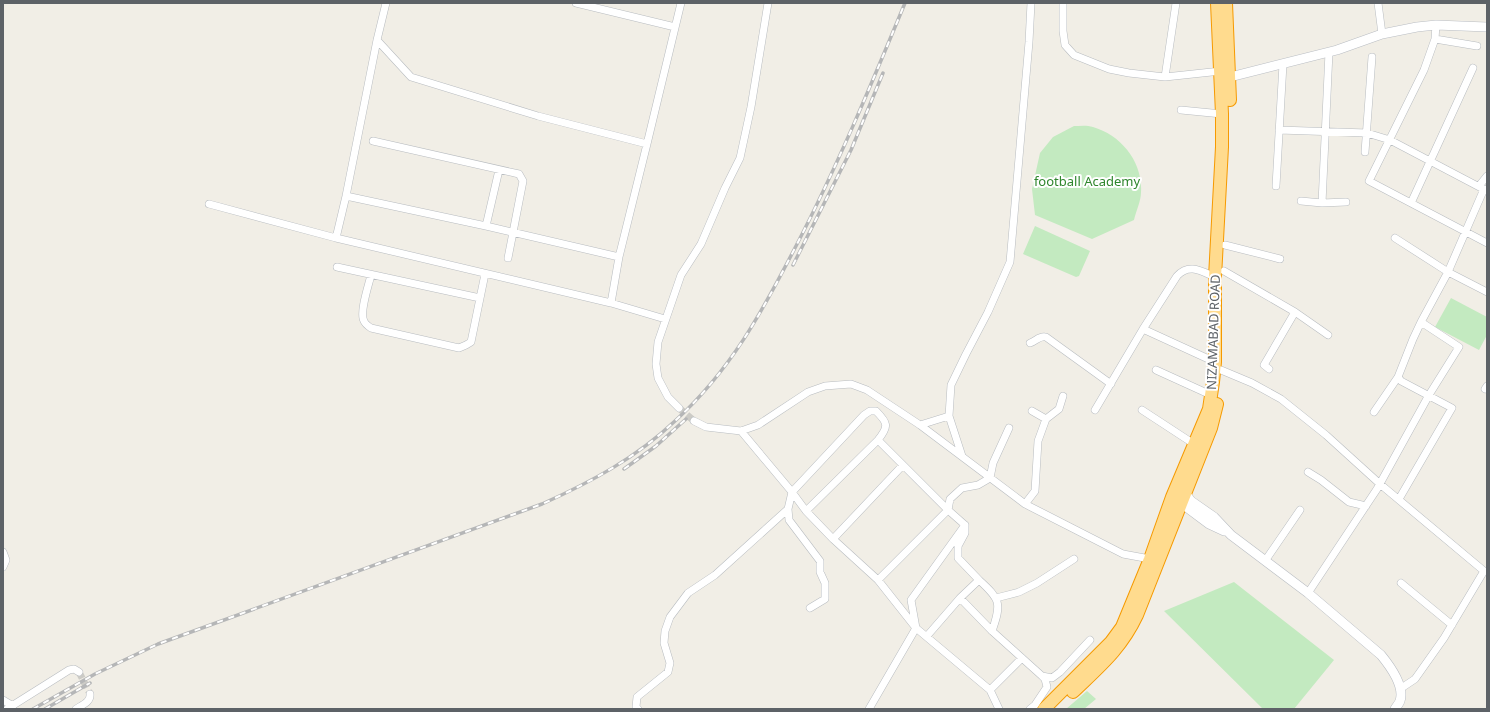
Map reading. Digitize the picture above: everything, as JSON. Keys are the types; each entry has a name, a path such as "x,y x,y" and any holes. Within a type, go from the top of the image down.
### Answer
{"highway":[{"name":"NIZAMABAD ROAD","path":"1217,3 1225,74 1229,146 1225,245 1220,274"},
{"name":"NIZAMABAD ROAD","path":"1055,709 1113,654 1129,631 1137,615 1179,498 1178,483 1209,409 1218,366 1222,114 1225,74 1226,3"},
{"name":"NIZAMABAD ROAD","path":"1044,709 1112,642 1127,617 1150,559 1179,498 1216,411 1222,376 1218,366"}],"main road":[{"path":"1225,74 1283,64 1329,52 1382,34 1417,27 1436,25 1487,27"},
{"path":"1179,498 1214,517 1230,535 1308,594 1380,655 1390,666 1400,689 1400,700 1394,709"}],"street":[{"path":"336,238 386,3"},
{"path":"576,3 675,28"},
{"path":"611,303 619,257 681,3"},
{"path":"679,408 668,397 658,378 656,364 658,342 681,275 701,244 725,188 740,158 751,107 768,3"},
{"path":"962,456 949,416 951,385 988,312 1010,262 1031,3"},
{"path":"1063,3 1063,31 1065,45 1074,55 1109,70 1128,73 1165,77 1225,74"},
{"path":"1165,77 1176,3"},
{"path":"1378,3 1382,34"},
{"path":"1436,25 1434,39 1424,70 1369,181 1487,243"},
{"path":"1434,39 1477,46"},
{"path":"378,40 411,77 538,116 647,144"},
{"path":"1322,203 1329,52"},
{"path":"1365,152 1372,57"},
{"path":"1276,186 1283,64"},
{"path":"1411,203 1473,68"},
{"path":"1181,110 1222,114"},
{"path":"1279,130 1367,133 1390,140 1484,189"},
{"path":"373,141 519,174 523,181 508,258"},
{"path":"486,226 499,170"},
{"path":"1374,412 1398,377 1421,322 1448,272 1464,232 1484,189 1487,176"},
{"path":"346,196 513,232 619,257"},
{"path":"1301,201 1322,203 1346,202"},
{"path":"209,204 336,238 611,303 665,319"},
{"path":"1395,238 1448,272 1487,292"},
{"path":"1225,245 1280,259"},
{"path":"338,267 480,298"},
{"path":"1095,410 1143,329 1181,271 1192,269 1220,274 1295,312 1328,335"},
{"path":"371,275 362,313 363,320 371,328 459,348 471,342 485,274"},
{"path":"1269,369 1264,365 1295,312"},
{"path":"1308,594 1380,484 1428,395 1459,346 1421,322"},
{"path":"1143,329 1281,399 1326,435 1380,484 1484,571 1444,638 1415,679 1400,689"},
{"path":"1030,343 1040,337 1046,337 1111,384"},
{"path":"1156,370 1211,395"},
{"path":"1398,377 1401,381 1452,408 1399,499"},
{"path":"694,421 706,427 741,432 758,425 808,392 825,386 851,384 867,390 920,425 1025,504 1123,554 1150,559"},
{"path":"1025,504 1035,491 1038,441 1046,419 1059,409 1063,396"},
{"path":"806,511 878,440 884,432 886,423 876,410 864,415 792,492 788,510 789,520 820,561 820,572 825,583 825,599 810,608"},
{"path":"1142,410 1194,444"},
{"path":"1032,411 1046,419"},
{"path":"920,425 949,416"},
{"path":"878,580 948,510 950,499 962,488 978,485 990,478 993,463 1009,428"},
{"path":"741,432 792,492 806,511 833,539 878,580 916,628 990,690 999,709"},
{"path":"878,440 965,526 965,533 958,546 958,558 994,594 996,598 998,612 992,630"},
{"path":"833,539 903,465"},
{"path":"1308,472 1321,480 1349,502 1366,506"},
{"path":"638,709 637,698 668,672 670,663 664,644 665,631 670,617 688,593 715,575 788,510"},
{"path":"1265,561 1300,510"},
{"path":"869,709 916,628 911,600 965,526"},
{"path":"3,552 6,560 3,567"},
{"path":"996,598 1020,592 1074,559"},
{"path":"927,636 960,598 979,580"},
{"path":"1401,583 1452,625"},
{"path":"960,598 1045,679 1047,687 1035,705 1030,709"},
{"path":"1042,676 1052,678 1060,672 1090,640"},
{"path":"990,690 1022,658"},
{"path":"3,700 10,708 69,670 74,669 79,672"},
{"path":"76,709 88,702 90,694"}],"green space":[{"name":"football Academy","path":"1074,126 1093,127 1113,136 1128,151 1134,160 1141,181 1140,199 1134,220 1092,239 1035,215 1032,189 1040,153 1053,137"},
{"path":"1035,226 1090,251 1079,276 1076,277 1023,254"},
{"path":"1451,298 1487,317 1487,335 1479,350 1435,327"},
{"path":"1234,582 1334,660 1294,709 1263,709 1164,611"},
{"path":"1087,691 1096,699 1084,709 1066,709"}],"tunnel":[{"path":"679,408 694,421"},
{"path":"79,672 90,694"}],"railway":[{"path":"33,709 95,674 158,644 542,504 578,487 629,458 660,434 695,402 713,381 729,361 758,317 811,216 840,156 905,3"},
{"path":"793,265 851,150 883,73"},
{"path":"624,469 656,446 686,419"},
{"path":"45,709 90,683"}]}
